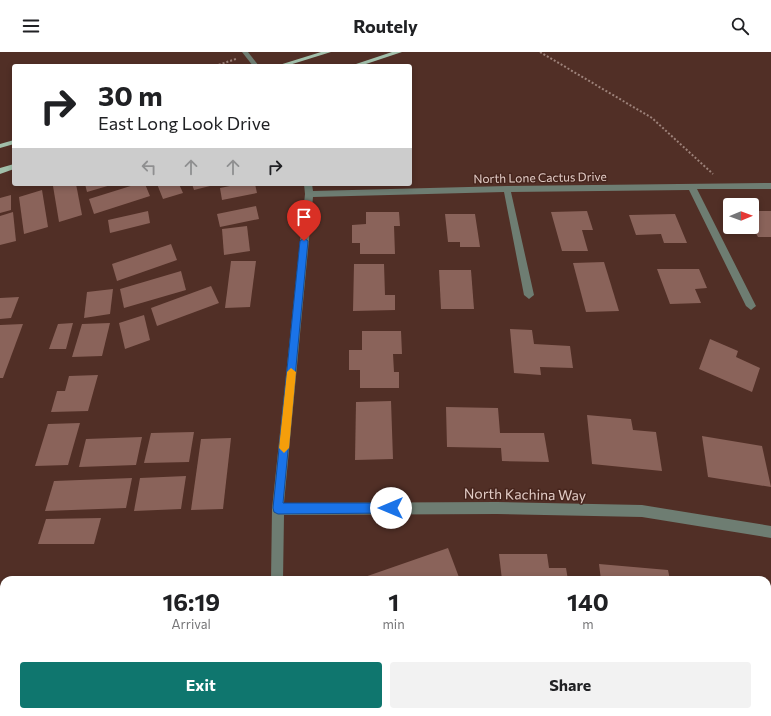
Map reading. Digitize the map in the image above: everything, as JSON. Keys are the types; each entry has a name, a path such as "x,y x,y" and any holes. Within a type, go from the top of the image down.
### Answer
{"main road":[{"path":"285,64 328,52"},
{"path":"360,64 399,52"},
{"path":"0,146 12,143"},
{"path":"0,171 12,167"}],"street":[{"path":"245,52 254,64"},
{"name":"North Lone Cactus Drive","path":"308,189 507,189 771,186"},
{"path":"692,187 751,306"},
{"path":"277,576 278,508 308,189"},
{"path":"507,189 529,295"},
{"name":"North Kachina Way","path":"278,508 497,508 642,511 771,532"}],"path":[{"path":"540,52 652,118 726,187"}],"building":[{"path":"53,186 76,186 82,215 59,222"},
{"path":"86,186 108,186 87,192"},
{"path":"131,186 146,186 150,196 94,214 89,199"},
{"path":"158,186 180,186 183,193 163,199"},
{"path":"193,186 210,186 194,190"},
{"path":"230,186 255,186 257,193 222,200 220,188"},
{"path":"42,190 48,227 24,234 19,197"},
{"path":"11,195 11,210 0,213 0,198"},
{"path":"256,206 259,219 220,227 217,214"},
{"path":"148,211 150,223 110,233 108,220"},
{"path":"587,211 593,230 582,230 588,251 562,251 551,212"},
{"path":"759,211 771,211 771,237 758,237 756,234 759,234"},
{"path":"13,212 16,241 0,245 0,216"},
{"path":"366,212 399,212 400,226 394,226 395,254 360,254 360,243 352,243 352,225 366,224"},
{"path":"445,214 475,214 480,247 460,247 460,242 448,242"},
{"path":"675,214 687,243 664,243 661,234 636,235 629,215"},
{"path":"247,226 250,251 224,255 222,229"},
{"path":"171,244 177,260 117,281 112,264"},
{"path":"231,261 256,261 250,307 225,308"},
{"path":"604,262 619,311 586,312 573,263"},
{"path":"354,264 384,264 385,295 395,295 395,310 353,311"},
{"path":"657,269 699,269 707,288 695,289 701,303 670,304"},
{"path":"439,270 471,270 474,309 441,309"},
{"path":"181,271 186,290 124,308 120,289"},
{"path":"211,286 219,303 157,326 151,308"},
{"path":"113,289 110,314 84,318 87,292"},
{"path":"19,297 11,318 0,319 0,298"},
{"path":"144,315 150,340 125,349 119,323"},
{"path":"73,323 66,349 49,349 58,324"},
{"path":"110,323 102,356 72,357 82,324"},
{"path":"23,324 3,378 0,378 0,325"},
{"path":"510,329 532,330 534,344 570,346 573,368 540,367 541,375 514,373"},
{"path":"362,331 401,331 402,354 393,354 394,372 399,372 399,388 360,388 360,370 349,370 349,350 362,350"},
{"path":"710,339 738,351 736,357 760,368 752,392 699,369"},
{"path":"98,375 88,411 51,412 57,391 65,391 69,376"},
{"path":"391,401 393,459 355,460 356,402"},
{"path":"446,407 498,408 500,433 544,433 549,462 502,461 501,448 447,447"},
{"path":"587,415 631,419 633,430 656,432 662,471 592,464"},
{"path":"80,423 68,465 35,466 48,424"},
{"path":"194,432 189,462 144,463 151,433"},
{"path":"702,436 762,446 771,487 708,477"},
{"path":"142,437 136,465 79,467 86,439"},
{"path":"231,438 223,509 191,510 201,439"},
{"path":"186,476 181,509 134,511 140,478"},
{"path":"132,478 126,508 45,511 54,481"},
{"path":"101,518 94,544 38,544 46,519"},
{"path":"448,548 458,576 368,576"},
{"path":"499,554 547,554 549,568 566,568 567,576 502,576"},
{"path":"599,564 668,570 669,576 600,576"}],"slow traffic":[{"path":"284,448 291,372"}],"route":[{"path":"304,241 278,508 391,508"}]}
